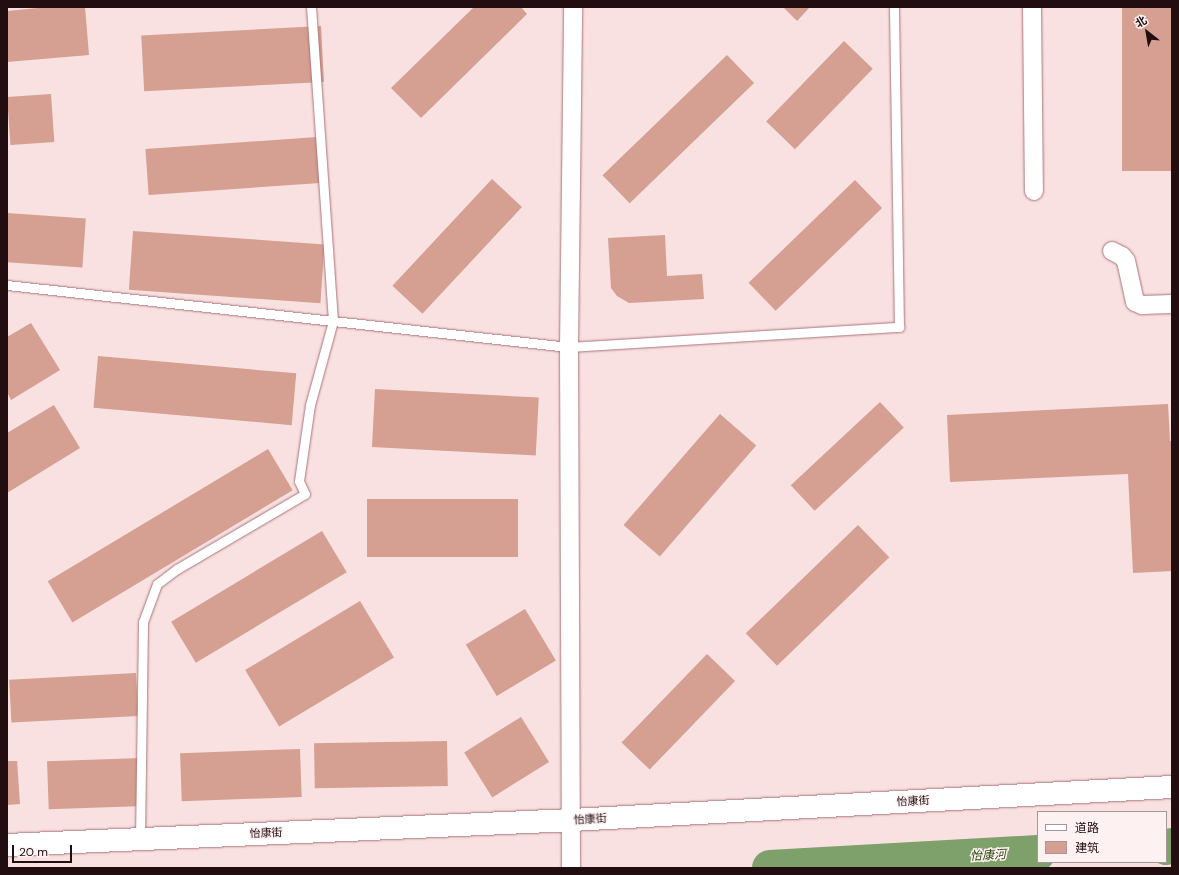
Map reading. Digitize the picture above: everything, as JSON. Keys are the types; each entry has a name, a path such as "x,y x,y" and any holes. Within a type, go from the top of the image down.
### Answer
{"street":[{"path":"571,868 569,346 573,7"},
{"path":"1032,7 1034,191"},
{"path":"1112,251 1122,256 1126,261 1135,302 1142,305 1172,304"},
{"name":"怡康街","path":"7,845 572,820 1172,787"}],"lane":[{"path":"140,838 142,622 157,584 176,569 305,494 299,481 310,404 333,321 311,7"},
{"path":"7,285 569,346 899,327 894,7"}],"building":[{"path":"48,7 85,7 89,55 7,62 7,11"},
{"path":"474,7 521,7 527,14 421,118 391,88"},
{"path":"783,7 810,7 797,21"},
{"path":"1122,7 1172,7 1172,171 1122,171"},
{"path":"321,26 324,82 144,91 141,35"},
{"path":"844,41 873,69 795,149 766,122"},
{"path":"727,55 754,83 630,203 603,175"},
{"path":"51,94 54,142 10,145 7,97"},
{"path":"317,137 320,183 149,195 145,149"},
{"path":"492,179 522,207 422,314 392,286"},
{"path":"855,180 882,208 776,311 749,283"},
{"path":"7,213 86,219 82,267 7,262"},
{"path":"133,231 325,244 320,303 129,290"},
{"path":"665,235 667,276 702,274 704,299 629,303 617,296 611,288 608,238"},
{"path":"31,323 60,370 11,400 7,392 7,337"},
{"path":"98,356 296,373 292,425 93,408"},
{"path":"375,389 539,398 536,456 372,447"},
{"path":"880,402 904,428 815,511 791,485"},
{"path":"1168,404 1170,441 1172,441 1172,571 1133,573 1128,474 950,482 947,415"},
{"path":"54,405 80,448 7,493 7,433"},
{"path":"720,414 756,445 660,556 624,525"},
{"path":"268,449 293,490 72,623 48,581"},
{"path":"367,499 518,499 518,557 367,557"},
{"path":"858,525 889,557 777,666 746,633"},
{"path":"322,531 347,572 196,663 171,622"},
{"path":"360,601 394,658 279,727 245,670"},
{"path":"525,609 556,660 497,696 466,645"},
{"path":"707,654 735,681 650,770 622,742"},
{"path":"136,673 138,716 11,723 9,680"},
{"path":"521,717 549,762 492,797 464,753"},
{"path":"447,741 448,786 315,788 314,743"},
{"path":"300,749 302,797 182,801 180,753"},
{"path":"142,758 144,806 49,809 47,761"},
{"path":"7,761 17,761 20,804 7,805"}],"waterway":[{"name":"怡康河","path":"1167,847 1172,846"},
{"name":"怡康河","path":"770,868 1037,853"}]}
